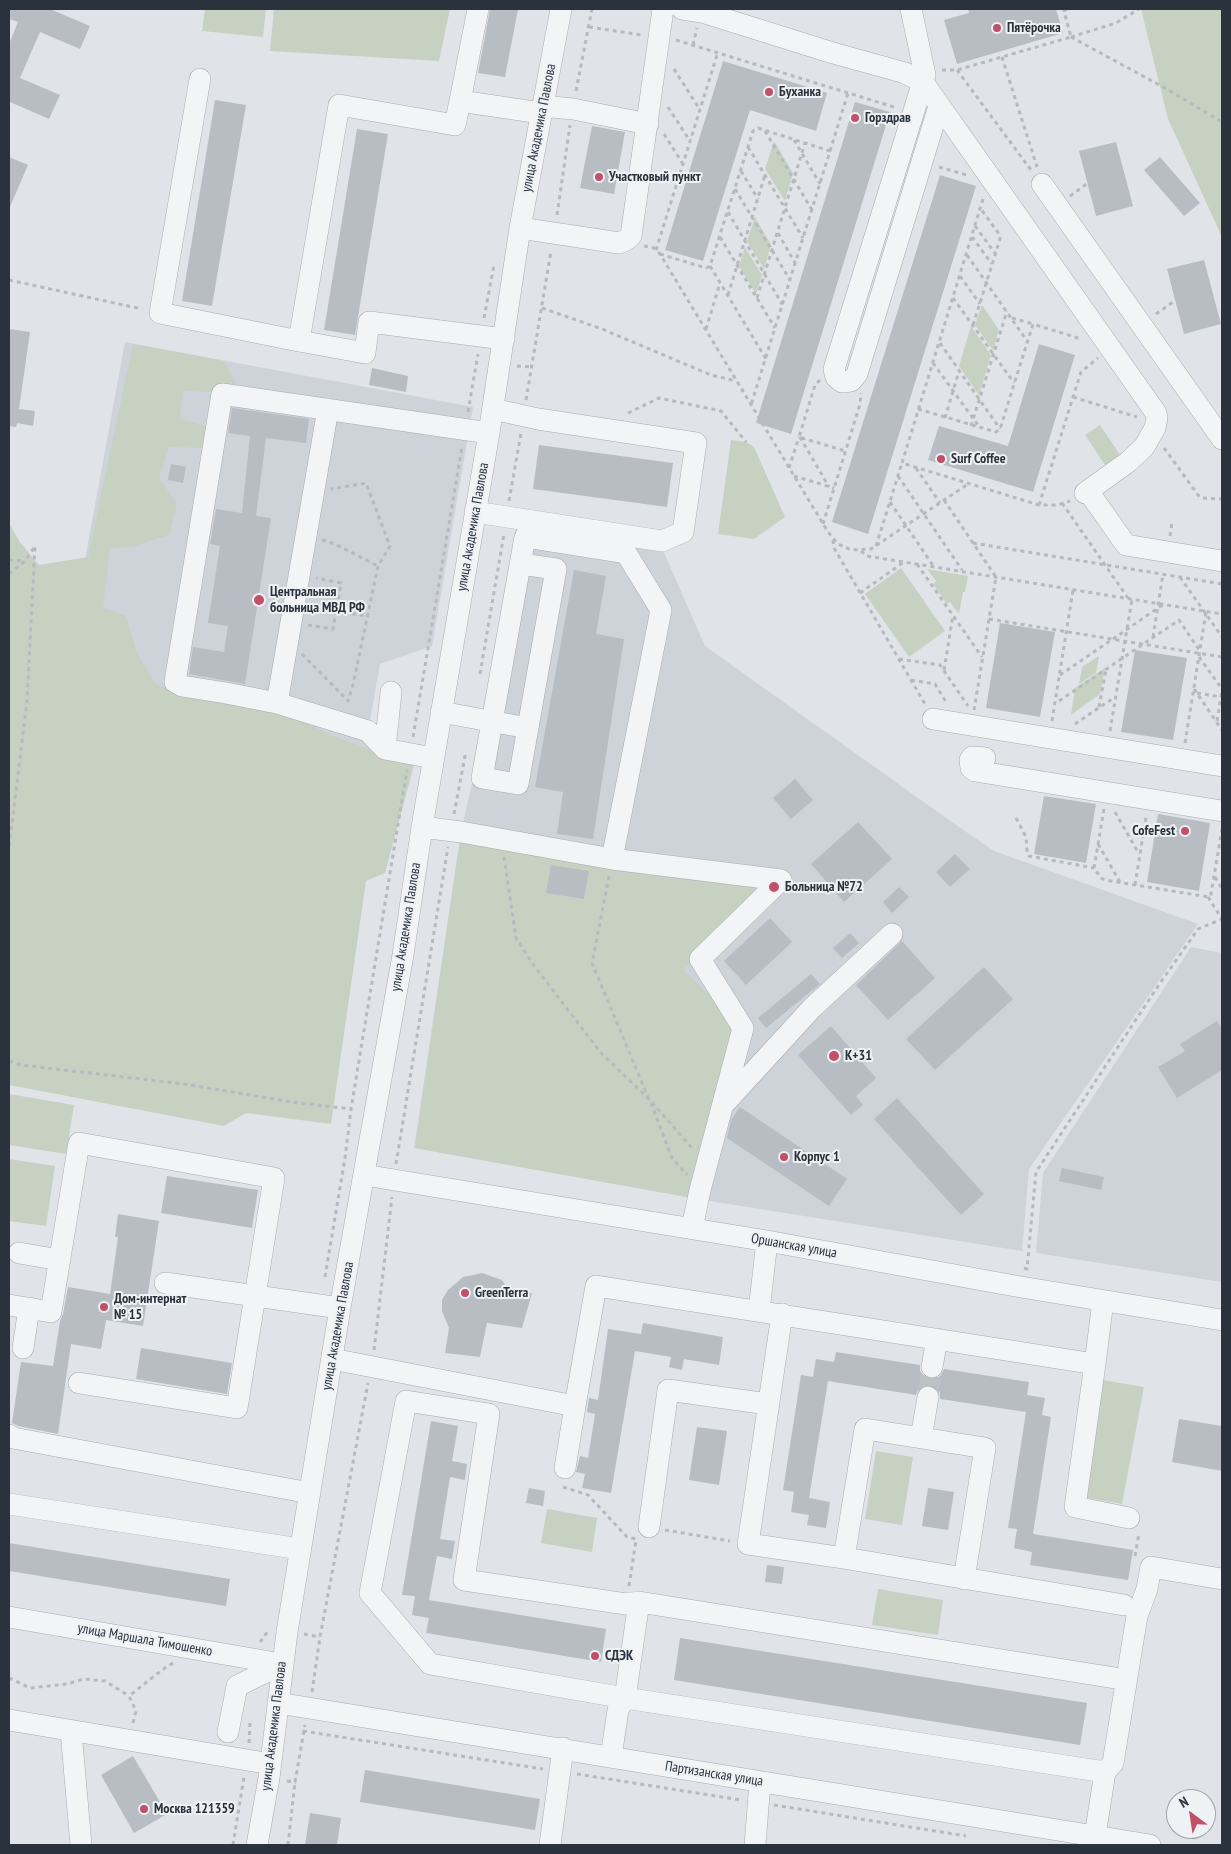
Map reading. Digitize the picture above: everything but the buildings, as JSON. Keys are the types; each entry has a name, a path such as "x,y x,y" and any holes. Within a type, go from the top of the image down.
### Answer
{"street":[{"path":"299,341 339,105 455,125 478,9"},
{"name":"улица Академика Павлова","path":"257,1845 270,1771 282,1664 300,1549 493,409 520,228 561,9"},
{"path":"520,228 619,243 629,238 632,233 663,9"},
{"path":"682,9 702,12 833,54 891,69 923,82 1155,410 1157,418 1153,433 1144,447 1128,462 1087,492 1124,543 1222,561"},
{"path":"911,9 925,73 834,369 836,377 842,382 851,381 857,374 939,106"},
{"path":"200,79 160,313 299,341 365,352 369,322 504,339"},
{"path":"460,101 649,117"},
{"path":"1042,184 1222,439"},
{"path":"434,758 385,749 368,730 277,704 182,686 175,682 222,394 489,433"},
{"path":"277,704 328,409"},
{"path":"475,512 662,541 683,532 696,443 493,409"},
{"path":"521,564 556,569 518,784 482,778 525,537 626,553 661,610 612,858"},
{"path":"385,749 391,692"},
{"path":"441,712 528,728"},
{"path":"940,712 971,717 1049,738 1222,766"},
{"path":"985,758 972,757 970,760 971,768 975,771 1106,794 1222,811"},
{"path":"422,827 451,830 612,858 781,880 700,959 743,1028 700,1190 692,1228"},
{"path":"724,1105 812,1008 892,934"},
{"path":"23,1348 19,1306 52,1312 79,1143 274,1178 237,1408 80,1383"},
{"name":"Оршанская улица","path":"364,1176 692,1228 1021,1288 1222,1320"},
{"path":"759,1311 767,1241"},
{"path":"19,1253 60,1260"},
{"path":"165,1283 340,1308"},
{"path":"565,1468 596,1286 1095,1364"},
{"path":"1103,1301 1075,1507 1129,1518"},
{"path":"782,1314 748,1544 844,1558 1124,1605"},
{"path":"932,1367 937,1339"},
{"path":"332,1359 575,1406"},
{"path":"642,1533 668,1390 768,1404"},
{"path":"921,1438 928,1397"},
{"path":"1105,1772 625,1698 430,1664 370,1593 406,1401 489,1414 464,1580 632,1603 1115,1678"},
{"path":"844,1558 865,1429 985,1448 964,1579"},
{"path":"9,1435 13,1438 310,1493"},
{"path":"9,1504 300,1549"},
{"path":"1095,1836 1105,1772 1113,1763 1137,1616 1147,1589 1150,1567 1222,1579"},
{"path":"611,1757 618,1710 625,1698 632,1603"},
{"name":"улица Маршала Тимошенко","path":"9,1617 282,1664"},
{"path":"228,1732 237,1686 282,1664"},
{"name":"Партизанская улица","path":"278,1703 563,1748 611,1757 759,1792 1061,1838 1095,1836 1118,1843 1150,1845"},
{"path":"9,1720 129,1741 270,1771"},
{"path":"71,1731 81,1845"},
{"path":"550,1845 563,1748"},
{"path":"755,1845 759,1792"}],"path":[{"path":"479,680 542,308 572,109 592,9"},
{"path":"1067,9 1064,11 1071,37 1165,88 1222,122"},
{"path":"922,58 942,71 957,70 1116,23 1139,9"},
{"path":"589,27 659,41 679,40 913,113"},
{"path":"659,41 700,110"},
{"path":"656,250 718,52"},
{"path":"1002,57 1042,184"},
{"path":"957,70 1042,184"},
{"path":"654,83 690,141"},
{"path":"751,406 848,93"},
{"path":"649,117 683,164"},
{"path":"766,359 710,266 753,131 758,128 830,151"},
{"path":"765,131 812,210"},
{"path":"793,140 820,184"},
{"path":"757,298 805,143"},
{"path":"748,146 803,239"},
{"path":"922,162 971,177 966,170"},
{"path":"740,170 758,199"},
{"path":"728,295 765,175"},
{"path":"1064,200 1088,183"},
{"path":"735,188 790,281"},
{"path":"876,546 984,195 990,203"},
{"path":"973,325 1000,236 981,208"},
{"path":"728,212 783,304"},
{"path":"975,226 995,254"},
{"path":"777,232 796,263"},
{"path":"720,236 775,329"},
{"path":"972,236 992,264"},
{"path":"623,242 651,247 660,254 833,540 844,548 861,550 876,546 968,484"},
{"path":"660,254 706,268 710,266"},
{"path":"966,254 1028,341"},
{"path":"344,1158 410,754 495,258"},
{"path":"960,276 980,304"},
{"path":"9,280 160,313"},
{"path":"706,329 720,283"},
{"path":"953,297 1014,383"},
{"path":"1150,319 1176,300"},
{"path":"542,308 602,329 711,375 737,382"},
{"path":"971,426 1007,311"},
{"path":"1011,317 1088,341 1082,333"},
{"path":"918,410 994,433 1000,429 1032,324"},
{"path":"939,342 1000,429"},
{"path":"1095,352 1104,364"},
{"path":"1039,505 1082,370 1096,360"},
{"path":"933,362 980,428"},
{"path":"945,418 959,371"},
{"path":"789,469 815,385"},
{"path":"1073,397 1143,419 1137,411"},
{"path":"624,415 659,398 721,412 746,442"},
{"path":"823,524 862,399"},
{"path":"1153,433 1198,495 1202,498 1222,499"},
{"path":"799,437 846,451"},
{"path":"799,437 829,487"},
{"path":"902,463 1039,505 1062,503 1087,492"},
{"path":"916,468 940,503"},
{"path":"793,476 834,488"},
{"path":"898,476 962,571"},
{"path":"288,640 348,701 378,566 390,546 366,483 313,492"},
{"path":"944,500 996,577 971,717"},
{"path":"890,502 934,566"},
{"path":"1062,503 1130,599 1127,630 1110,732"},
{"path":"1153,638 1172,522"},
{"path":"306,536 335,544 378,566"},
{"path":"833,540 834,548 910,680 940,712"},
{"path":"973,543 1222,584"},
{"path":"9,574 25,562 35,546 27,701 9,848"},
{"path":"861,550 867,556 1222,614"},
{"path":"9,560 25,562"},
{"path":"860,593 904,562"},
{"path":"916,564 983,658"},
{"path":"1180,577 1222,637"},
{"path":"304,624 333,629 341,583 312,578"},
{"path":"1049,738 1073,590"},
{"path":"1059,676 1164,604"},
{"path":"336,611 367,616"},
{"path":"1184,744 1195,691 1205,612"},
{"path":"944,670 953,615"},
{"path":"989,618 1222,657"},
{"path":"1059,701 1178,620 1222,690 1217,722"},
{"path":"898,659 940,666 971,717"},
{"path":"1099,707 1106,669"},
{"path":"910,680 935,684 940,712"},
{"path":"1195,691 1221,697"},
{"path":"1195,691 1222,730"},
{"path":"1072,726 1115,696"},
{"path":"288,1845 303,1731 317,1667 320,1637 372,1367 394,1180 451,830 467,746"},
{"path":"1094,868 1106,794"},
{"path":"1106,794 1140,855"},
{"path":"1135,885 1149,799"},
{"path":"1016,818 1026,837 1027,850 1030,856 1094,868 1102,879 1208,897 1222,919 1198,929 1156,989 1036,1172 1027,1268"},
{"path":"1208,897 1211,895 1222,829"},
{"path":"502,839 516,938 532,964 600,1053 650,1100 708,1165"},
{"path":"1098,844 1121,883"},
{"path":"612,858 592,963 650,1100 672,1158 700,1190"},
{"path":"1214,876 1222,889"},
{"path":"9,1061 22,1066 184,1084 292,1102 351,1109"},
{"path":"632,1603 642,1533"},
{"path":"129,1696 162,1670 180,1659"},
{"path":"9,1678 30,1688 67,1684 83,1679 105,1680 129,1696 136,1712 129,1741"},
{"path":"303,1731 560,1771 759,1792 968,1836"},
{"path":"233,1845 244,1775 270,1771 295,1782"}],"shaded area":[{"name":"Центральная больница МВД РФ","path":"125,342 473,407 432,646 380,664 366,744 411,760 47,766"},
{"name":"Больница №72","path":"520,526 662,548 705,646 949,820 994,851 1198,924 1029,1169 1022,1251 698,1199 414,1148 461,832 486,721"},
{"path":"1191,947 1222,953 1222,1282 1036,1253 1043,1173"}],"green space":[{"path":"205,9 266,9 263,37 202,31"},
{"path":"274,9 450,9 439,61 270,51"},
{"path":"1141,9 1222,9 1222,237 1168,119"},
{"path":"774,141 793,173 785,201 765,169"},
{"path":"755,217 771,245 764,269 747,241"},
{"path":"745,247 762,275 756,294 739,266"},
{"path":"982,305 999,330 993,350 975,325"},
{"path":"971,326 991,355 979,395 959,366"},
{"path":"133,344 224,361 236,383 210,392 183,391 180,419 207,426 204,448 169,447 159,478 177,504 169,535 135,546 110,549 103,608 126,616 137,653 155,683 179,695 254,699 336,737 414,765 385,873 366,881 331,1124 246,1113 224,1126 9,1085 9,523 19,541 39,565 88,557"},
{"path":"1100,425 1120,455 1105,465 1085,435"},
{"path":"731,440 746,442 754,447 785,517 754,539 718,534"},
{"path":"901,568 945,631 909,657 865,594"},
{"path":"927,569 968,576 959,614 950,602 947,604 933,584 936,581"},
{"path":"1099,656 1096,673 1079,684 1082,667"},
{"path":"1105,668 1100,694 1071,715 1075,688"},
{"path":"461,832 777,881 683,970 737,1020 698,1199 415,1148"},
{"path":"9,1094 74,1105 66,1154 9,1145"},
{"path":"9,1159 55,1166 46,1226 9,1221"},
{"path":"1103,1380 1144,1387 1122,1504 1082,1497"},
{"path":"876,1451 913,1457 902,1525 865,1519"},
{"path":"547,1509 597,1518 592,1552 541,1543"},
{"path":"878,1589 943,1600 938,1635 872,1625"}],"tunnel":[{"path":"928,1397 932,1367"}],"place":[{"name":"Пятёрочка","path":"997,28"},
{"name":"Буханка","path":"769,92"},
{"name":"Горздрав","path":"855,118"},
{"name":"Участковый пункт","path":"599,177"},
{"name":"Surf Coffee","path":"941,459"},
{"name":"Центральная больница МВД РФ","path":"259,600"},
{"name":"CofeFest","path":"1185,831"},
{"name":"Больница №72","path":"774,887"},
{"name":"К+31","path":"834,1056"},
{"name":"Корпус 1","path":"784,1157"},
{"name":"GreenTerra","path":"465,1293"},
{"name":"Дом-интернат № 15","path":"104,1307"},
{"name":"СДЭК","path":"595,1656"},
{"name":"Москва 121359","path":"144,1809"}]}
